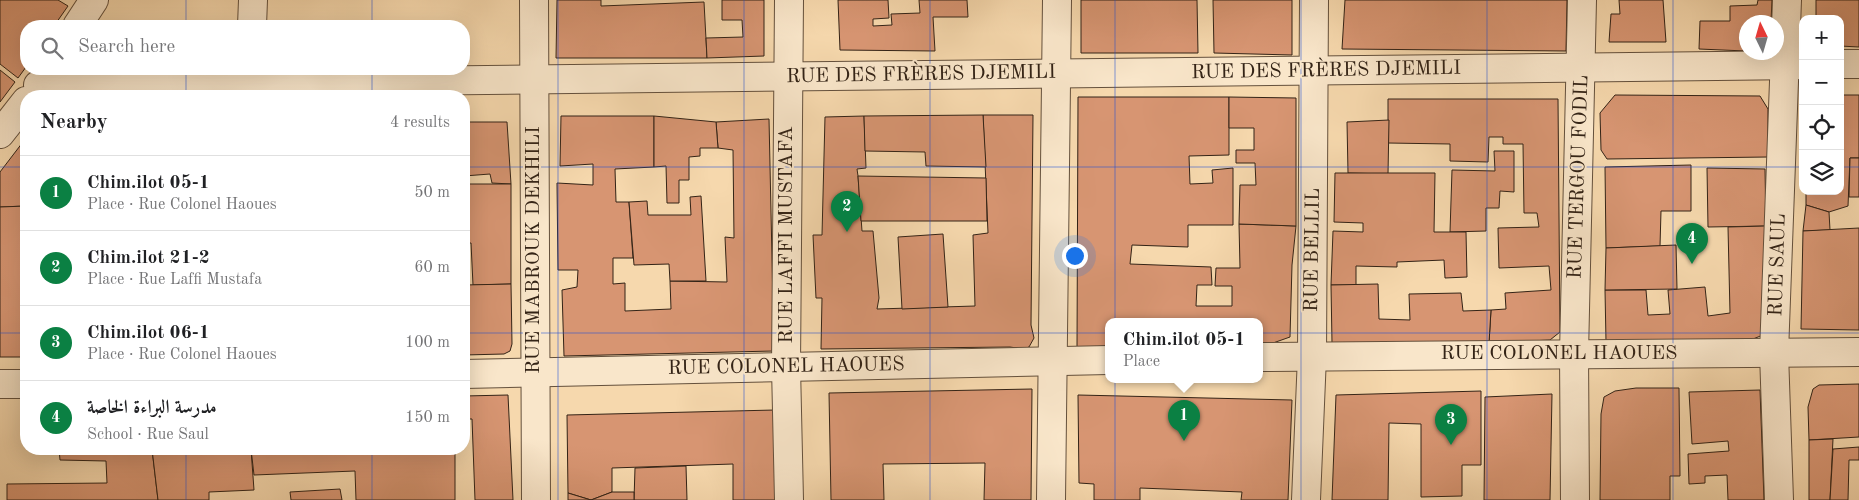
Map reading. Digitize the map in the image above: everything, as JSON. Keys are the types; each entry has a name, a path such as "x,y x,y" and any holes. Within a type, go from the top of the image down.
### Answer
{"street":[{"path":"80,20 94,0"},
{"path":"252,20 253,0"},
{"name":"RUE MABROUK DEKHILI","path":"534,0 536,500"},
{"name":"RUE LAFFI MUSTAFA","path":"789,0 786,367 789,500"},
{"path":"1052,500 1057,0"},
{"name":"RUE BELLIL","path":"1306,500 1312,356 1314,0"},
{"name":"RUE TERGOU FODIL","path":"1575,500 1574,354 1582,68 1582,0"},
{"name":"RUE SAUL","path":"1779,500 1774,353 1794,65 1787,0"},
{"path":"1844,64 1859,64"},
{"name":"RUE DES FRÈRES DJEMILI","path":"36,88 250,83 1794,65"},
{"path":"0,134 20,108"},
{"name":"RUE COLONEL HAOUES","path":"1263,357 1859,352"},
{"name":"RUE COLONEL HAOUES","path":"470,374 1105,360"},
{"path":"0,384 20,384"}],"building":[{"path":"0,0 58,0 68,6 58,20 20,20 20,75 18,78 0,64"},
{"path":"557,0 601,0 601,6 704,2 707,58 556,58"},
{"path":"722,0 764,0 764,56 707,58 706,38 743,37 742,20 722,20"},
{"path":"838,0 888,0 889,18 873,19 873,26 892,25 891,14 920,13 919,0 967,0 968,17 933,17 935,51 840,50"},
{"path":"1081,0 1197,0 1198,53 1081,53"},
{"path":"1213,0 1292,0 1292,55 1214,53"},
{"path":"1345,0 1567,0 1566,51 1342,49"},
{"path":"1619,0 1663,0 1666,42 1609,42 1611,14 1620,14"},
{"path":"1758,0 1772,0 1771,15 1739,15 1739,51 1699,49 1700,21 1730,21 1730,6 1757,5"},
{"path":"1816,0 1859,0 1859,47 1844,46 1844,15 1816,15"},
{"path":"0,70 15,82 0,102"},
{"path":"1615,95 1760,96 1768,109 1768,157 1607,159 1601,150 1600,113"},
{"path":"1844,95 1859,95 1859,158 1850,158 1848,206 1829,212 1806,205 1806,195 1844,195"},
{"path":"1078,97 1229,97 1229,155 1189,156 1190,184 1213,183 1212,170 1233,168 1233,225 1188,225 1188,247 1132,245 1130,264 1211,267 1212,285 1197,285 1196,306 1232,306 1232,286 1215,286 1216,268 1240,268 1239,224 1296,226 1292,265 1290,337 1273,343 1263,343 1263,318 1105,318 1105,347 1077,348"},
{"path":"1229,97 1296,98 1296,226 1239,224 1240,185 1256,185 1255,163 1236,163 1236,150 1254,150 1254,128 1229,128"},
{"path":"1388,99 1558,99 1560,332 1550,340 1489,343 1491,310 1506,309 1505,293 1551,290 1549,266 1499,268 1498,228 1539,227 1537,213 1524,213 1523,144 1503,144 1503,137 1489,137 1488,162 1450,161 1450,144 1388,143"},
{"path":"983,115 1033,115 1031,325 1034,338 1029,347 1023,349 1010,347 821,349 822,298 816,298 813,235 822,235 825,117 864,116 866,168 857,169 862,231 873,231 879,298 877,309 975,306 973,235 988,233"},
{"path":"983,115 986,167 926,166 925,152 865,151 864,116"},
{"path":"561,116 654,116 654,167 615,169 616,202 629,202 633,258 613,258 613,284 625,283 625,311 671,309 670,281 727,282 725,237 734,238 733,150 718,148 716,122 769,119 774,351 564,356 562,290 577,287 578,270 558,270 557,183 593,185 593,164 560,166"},
{"path":"654,116 716,122 718,148 700,148 700,156 689,157 689,180 679,180 679,203 667,203 666,166 654,167"},
{"path":"1389,120 1388,174 1348,173 1347,122"},
{"path":"470,122 507,122 511,184 492,183 490,174 470,176"},
{"path":"20,146 20,206 0,207 0,172"},
{"path":"1494,151 1514,151 1514,192 1500,191 1499,208 1486,208 1486,231 1450,232 1452,170 1495,171"},
{"path":"1850,158 1859,158 1859,197 1849,197"},
{"path":"1691,165 1691,211 1661,211 1660,246 1606,248 1605,167"},
{"path":"1707,168 1765,169 1766,226 1708,227"},
{"path":"1335,173 1435,173 1434,232 1466,232 1467,277 1445,278 1444,260 1397,262 1397,267 1356,266 1356,285 1331,285 1333,231 1363,232 1363,223 1334,222"},
{"path":"858,176 986,178 987,221 861,221"},
{"path":"470,184 511,184 511,284 473,285"},
{"path":"701,196 706,281 670,281 669,264 634,265 629,202 647,201 648,215 691,215 690,197"},
{"path":"1806,205 1829,212 1830,230 1803,231"},
{"path":"20,206 20,357 0,357 0,207"},
{"path":"1766,226 1763,335 1748,341 1606,342 1605,290 1646,290 1648,315 1670,314 1668,290 1705,287 1708,316 1730,313 1728,227"},
{"path":"1859,228 1859,330 1801,329 1803,231"},
{"path":"943,234 948,307 902,309 898,237"},
{"path":"1676,245 1677,289 1605,290 1606,248"},
{"path":"511,284 512,344 510,351 504,354 470,355 470,285"},
{"path":"1378,284 1379,319 1410,320 1409,294 1461,293 1463,311 1491,310 1489,343 1332,343 1331,285"},
{"path":"1859,384 1859,437 1809,440 1808,407 1813,389 1819,385"},
{"path":"1636,388 1679,388 1680,476 1670,476 1670,500 1600,500 1601,414 1604,397 1615,391"},
{"path":"1032,389 1031,500 984,500 985,463 883,464 884,500 831,500 829,393"},
{"path":"1760,390 1764,500 1728,500 1727,475 1705,476 1705,483 1689,484 1688,454 1729,451 1728,441 1692,444 1689,392"},
{"path":"1481,391 1481,465 1462,465 1462,496 1421,497 1421,424 1389,423 1388,500 1332,500 1336,395"},
{"path":"1552,394 1550,500 1484,500 1485,397"},
{"path":"508,395 513,500 475,500 470,396"},
{"path":"1078,395 1292,400 1288,500 1241,500 1242,492 1140,488 1140,500 1094,500 1094,484 1079,483"},
{"path":"775,410 776,500 733,500 733,464 612,468 612,492 591,500 568,493 567,415"},
{"path":"1833,439 1830,500 1809,500 1809,440"},
{"path":"1859,447 1859,460 1849,460 1848,500 1830,500 1833,449"},
{"path":"60,455 153,455 158,500 7,500 7,484 107,483 106,461 60,460"},
{"path":"153,455 251,455 254,490 209,492 209,500 158,500"},
{"path":"252,455 455,455 455,500 356,500 355,471 254,475"},
{"path":"686,466 687,500 634,500 635,468"},
{"path":"340,489 342,500 291,500 290,492"},
{"path":"612,492 634,492 634,500 591,500"},
{"path":"568,493 591,500 568,500"}],"place":[{"name":"Chim.ilot 21-2","path":"847,232"},
{"name":"مدرسة البراءة الخاصة","path":"1692,264"},
{"name":"Chim.ilot 05-1","path":"1184,441"},
{"name":"Chim.ilot 06-1","path":"1451,445"}]}
